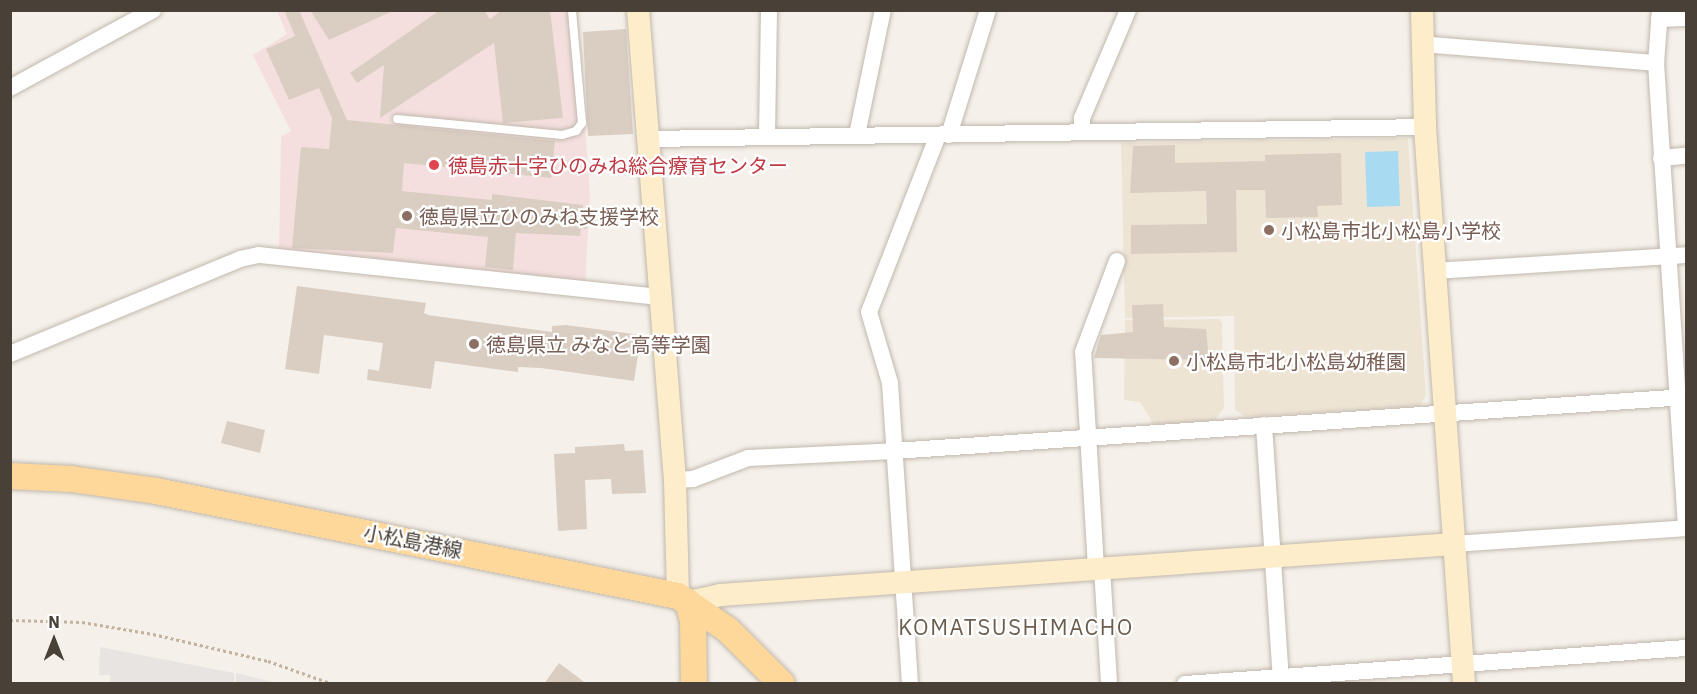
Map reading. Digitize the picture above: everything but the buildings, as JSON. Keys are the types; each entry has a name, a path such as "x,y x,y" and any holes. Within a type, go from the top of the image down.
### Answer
{"main road":[{"name":"小松島港線","path":"10,476 71,479 156,491 683,599 728,630 782,684"},
{"path":"683,599 693,621 694,684"}],"street":[{"path":"10,87 153,10"},
{"path":"638,10 683,599 1686,526 1682,397 1667,256 1656,63 1659,15 1686,18"},
{"path":"767,136 769,10"},
{"path":"857,135 882,10"},
{"path":"910,684 890,383 870,312 943,135 988,10"},
{"path":"1082,132 1082,118 1128,10"},
{"path":"1422,10 1420,44 1434,271 1464,674"},
{"path":"1420,44 1656,63"},
{"path":"648,139 1425,127"},
{"path":"1661,158 1686,156"},
{"path":"10,354 240,259 259,255 661,297"},
{"path":"1434,271 1686,255"},
{"path":"1109,684 1087,438 1084,346 1117,261"},
{"path":"675,480 693,479 748,458 894,451 1682,397"},
{"path":"1264,425 1270,557 1280,680"},
{"path":"1185,684 1464,674 1686,648"}],"lane":[{"path":"397,119 562,135 576,131 582,123 572,10"}],"path":[{"path":"10,620 82,622 153,634 268,661 333,684"}],"shaded area":[{"name":"徳島赤十字ひのみね総合療育センター","path":"277,11 576,11 590,194 585,285 279,253 281,137 291,131 253,55 287,34"},
{"name":"小松島市北小松島小学校","path":"1408,138 1426,395 1420,406 1246,417 1235,410 1234,316 1125,318 1121,143"},
{"name":"小松島市北小松島幼稚園","path":"1218,319 1222,322 1224,408 1214,421 1154,425 1140,402 1124,400 1125,320"},
{"path":"100,647 234,673 234,683 110,683 110,675 99,675"},
{"path":"236,673 273,682 277,683 236,683"}],"water":[{"path":"1398,151 1400,206 1367,207 1365,152"}],"place":[{"name":"徳島赤十字ひのみね総合療育センター","path":"434,165"},
{"name":"徳島県立ひのみね支援学校","path":"407,216"},
{"name":"小松島市北小松島小学校","path":"1269,230"},
{"name":"徳島県立 みなと高等学園","path":"474,344"},
{"name":"小松島市北小松島幼稚園","path":"1174,361"}],"district":[{"name":"KOMATSUSHIMACHO","path":"1016,627"}]}
